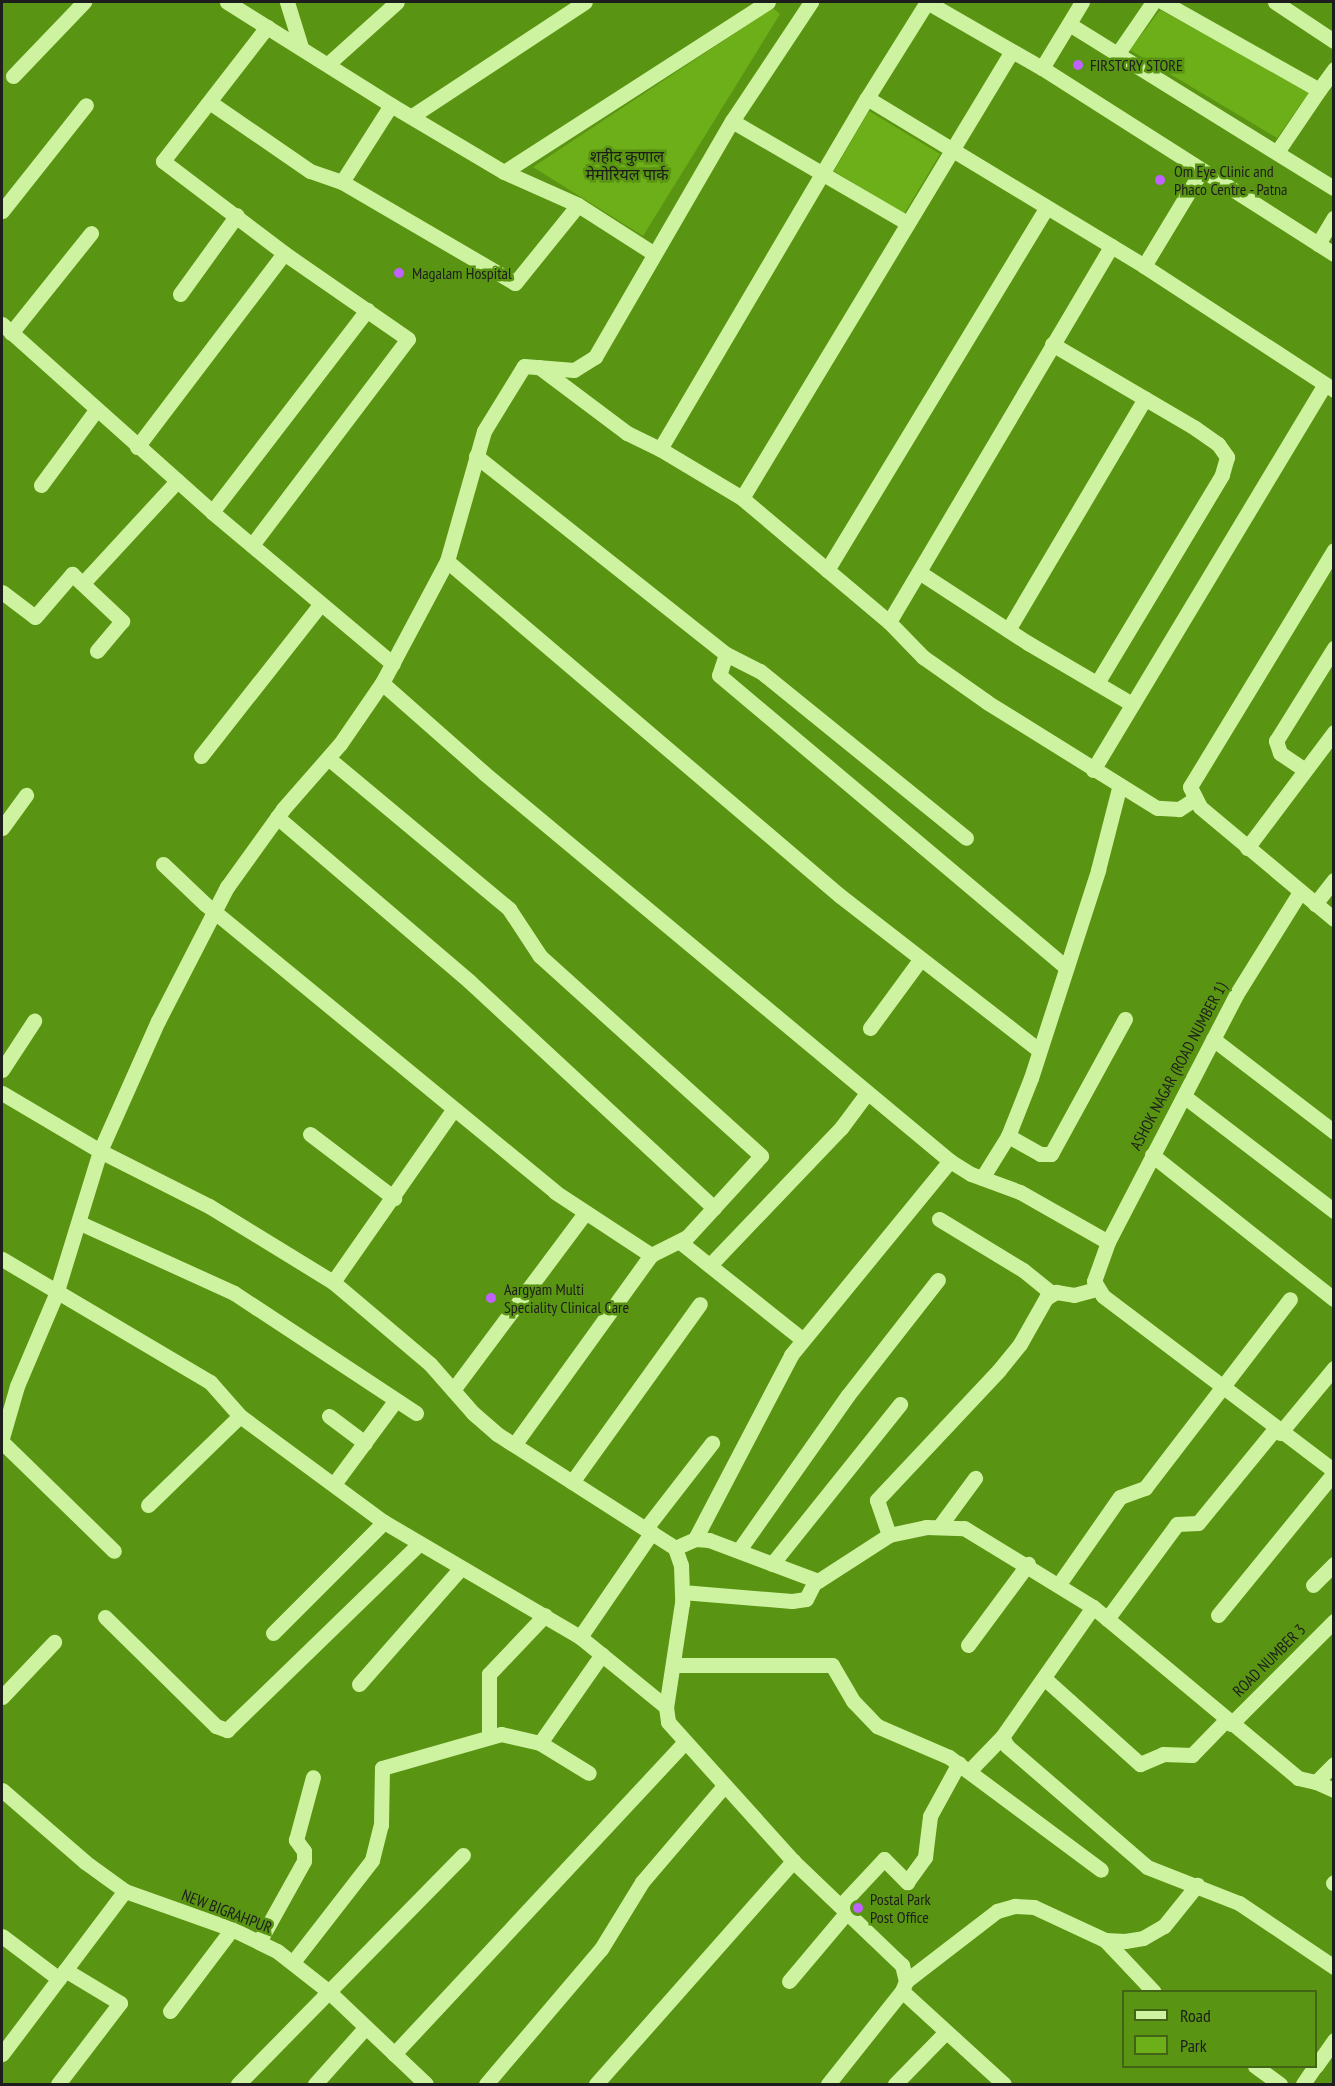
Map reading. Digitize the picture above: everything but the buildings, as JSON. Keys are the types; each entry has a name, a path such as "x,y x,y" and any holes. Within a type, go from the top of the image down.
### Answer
{"street":[{"path":"13,76 84,2"},
{"path":"227,2 504,172 578,205 653,253"},
{"path":"287,2 301,47"},
{"path":"329,63 397,2"},
{"path":"412,116 585,2"},
{"path":"504,172 768,2"},
{"path":"114,1551 2,1440 17,1386 56,1294 80,1223 100,1151 158,1021 214,911 277,817 328,758 393,664 447,561 465,508 484,431 524,366 536,365 574,370 595,357 653,253 732,121 811,2"},
{"path":"660,449 822,172 927,2 1042,68 1334,254"},
{"path":"1042,68 1082,2"},
{"path":"1118,53 1153,2"},
{"path":"1163,2 1319,90"},
{"path":"1275,2 1334,41"},
{"path":"1069,24 1334,188"},
{"path":"252,545 408,339 284,253 237,215 163,161 211,103 267,27"},
{"path":"742,498 1012,51"},
{"path":"1277,152 1334,69"},
{"path":"867,98 1144,266 1329,387 1093,770"},
{"path":"211,103 310,171 342,182 515,283 578,205"},
{"path":"2,211 87,105"},
{"path":"342,182 392,105"},
{"path":"732,121 907,223"},
{"path":"1144,266 1202,170"},
{"path":"827,570 1047,207"},
{"path":"180,294 237,215"},
{"path":"1318,244 1334,217"},
{"path":"91,233 6,329 177,482 320,605 393,664"},
{"path":"889,622 1111,246"},
{"path":"137,447 284,253"},
{"path":"212,512 367,310"},
{"path":"1052,344 1218,444 1224,450 1227,465 1097,683"},
{"path":"536,365 627,433 660,449 742,498 889,622 922,657 1119,788 1169,811 1193,800"},
{"path":"1008,630 1145,398"},
{"path":"41,485 96,411"},
{"path":"476,456 726,654 760,671 966,838"},
{"path":"83,583 177,482"},
{"path":"1334,550 1191,780 1193,800 1247,848 1334,919"},
{"path":"447,561 920,960 1039,1050"},
{"path":"919,572 1008,630 1132,704"},
{"path":"2,592 35,617 72,574 122,621 97,651"},
{"path":"201,756 320,605"},
{"path":"1305,770 1285,758 1276,741 1334,648"},
{"path":"726,654 719,675 1065,966"},
{"path":"382,683 484,774 950,1161 982,1178 1020,1192 1108,1242"},
{"path":"1247,848 1334,732"},
{"path":"328,758 509,909 540,956 762,1156 681,1242 651,1255 514,1445"},
{"path":"982,1178 1008,1136 1039,1050 1098,870 1119,788"},
{"path":"2,828 26,795"},
{"path":"277,817 469,981 714,1208"},
{"path":"163,864 214,911 453,1110 584,1214 651,1255"},
{"path":"1315,904 1334,880"},
{"name":"ASHOK NAGAR (ROAD NUMBER 1)","path":"1096,1289 1099,1263 1152,1155 1261,951 1300,892"},
{"path":"870,1028 920,960"},
{"path":"1008,1136 1040,1154 1051,1154 1125,1019"},
{"path":"2,1070 34,1021"},
{"path":"1213,1040 1334,1132"},
{"path":"2,1093 100,1151 208,1206 333,1282 425,1359 473,1413 514,1445 675,1548 682,1592 675,1665 666,1707 668,1722 684,1743 793,1861 890,1951 902,1965 904,1986 994,2081"},
{"path":"710,1265 841,1128 867,1093"},
{"path":"1185,1097 1334,1211"},
{"path":"333,1282 394,1198 453,1110"},
{"path":"310,1134 394,1198"},
{"path":"1152,1155 1334,1299"},
{"path":"695,1539 777,1378 802,1339 888,1241 950,1161"},
{"path":"453,1390 584,1214"},
{"path":"939,1218 1023,1270 1051,1293 1084,1294 1096,1289 1221,1388 1334,1472 1218,1614"},
{"path":"80,1223 234,1293 416,1413"},
{"path":"681,1242 802,1339"},
{"path":"2,1259 56,1294 142,1339 210,1382 240,1416 384,1522 460,1569 545,1615 580,1637 666,1707"},
{"path":"739,1550 848,1395 938,1280"},
{"path":"890,1534 877,1500 992,1378 1051,1293"},
{"path":"1059,1584 1120,1497 1145,1488 1290,1299"},
{"path":"572,1482 700,1304"},
{"path":"1107,1619 1178,1524 1198,1523 1334,1368"},
{"path":"334,1484 396,1400"},
{"path":"772,1564 900,1404"},
{"path":"148,1505 240,1416"},
{"path":"328,1416 365,1443"},
{"path":"580,1637 649,1530 712,1443"},
{"path":"939,1527 975,1478"},
{"path":"273,1633 384,1522"},
{"path":"675,1548 695,1539 739,1550 815,1581 824,1580 890,1534 910,1528 964,1528 1028,1564 1093,1607 1284,1769 1306,1782 1316,1782 1334,1790"},
{"path":"105,1617 216,1726 227,1730 419,1544"},
{"path":"968,1645 1028,1564"},
{"path":"1313,1585 1334,1564"},
{"path":"359,1684 460,1569"},
{"path":"682,1592 792,1601 806,1599 815,1581"},
{"path":"789,1981 884,1859 907,1882 925,1857 930,1816 964,1767 1002,1737 1093,1607"},
{"path":"489,1735 489,1674 545,1615"},
{"name":"ROAD NUMBER 3","path":"1044,1678 1140,1764 1163,1754 1192,1755 1334,1621"},
{"path":"2,1697 54,1642"},
{"path":"540,1743 602,1654"},
{"path":"675,1665 832,1665 853,1701 876,1726 964,1767 1101,1870"},
{"path":"293,1962 372,1860 381,1825 382,1768 489,1735 515,1736 540,1743 590,1773"},
{"path":"1002,1737 1015,1754 1147,1867 1164,1877 1197,1885 1239,1904 1334,1967"},
{"path":"394,2054 684,1743"},
{"path":"1316,1782 1334,1764"},
{"path":"260,1940 304,1861 304,1851 296,1840 313,1777"},
{"path":"486,2085 601,1949 642,1882 723,1786"},
{"name":"NEW BIGRAHPUR","path":"2,1790 85,1862 126,1891 260,1940 293,1962 328,1991 426,2085"},
{"path":"238,2085 463,1856"},
{"path":"597,2085 793,1861"},
{"path":"1105,1940 1143,1938 1164,1926 1197,1885"},
{"path":"2,2054 126,1891"},
{"path":"828,2085 904,1986 982,1921 1015,1906 1034,1907 1105,1940 1152,1990"},
{"path":"170,2011 232,1929"},
{"path":"2,1936 62,1975 120,2002 58,2085"},
{"path":"315,2085 366,2027"},
{"path":"895,2085 946,2031"},
{"path":"1317,2065 1334,2040"},
{"path":"1256,2068 1280,2085"},
{"path":"1303,2085 1315,2068"}],"green space":[{"name":"शहीद कुणाल मेमोरियल पार्क","path":"773,8 780,14 643,236 533,167"},
{"path":"1160,10 1310,91 1277,138 1130,50"},
{"path":"869,111 940,154 904,214 834,171"}],"place":[{"name":"FIRSTCRY STORE","path":"1078,65"},
{"name":"Om Eye Clinic and Phaco Centre - Patna","path":"1160,180"},
{"name":"Magalam Hospital","path":"399,273"},
{"name":"Aargyam Multi Speciality Clinical Care","path":"491,1298"},
{"name":"Postal Park Post Office","path":"858,1908"}]}
